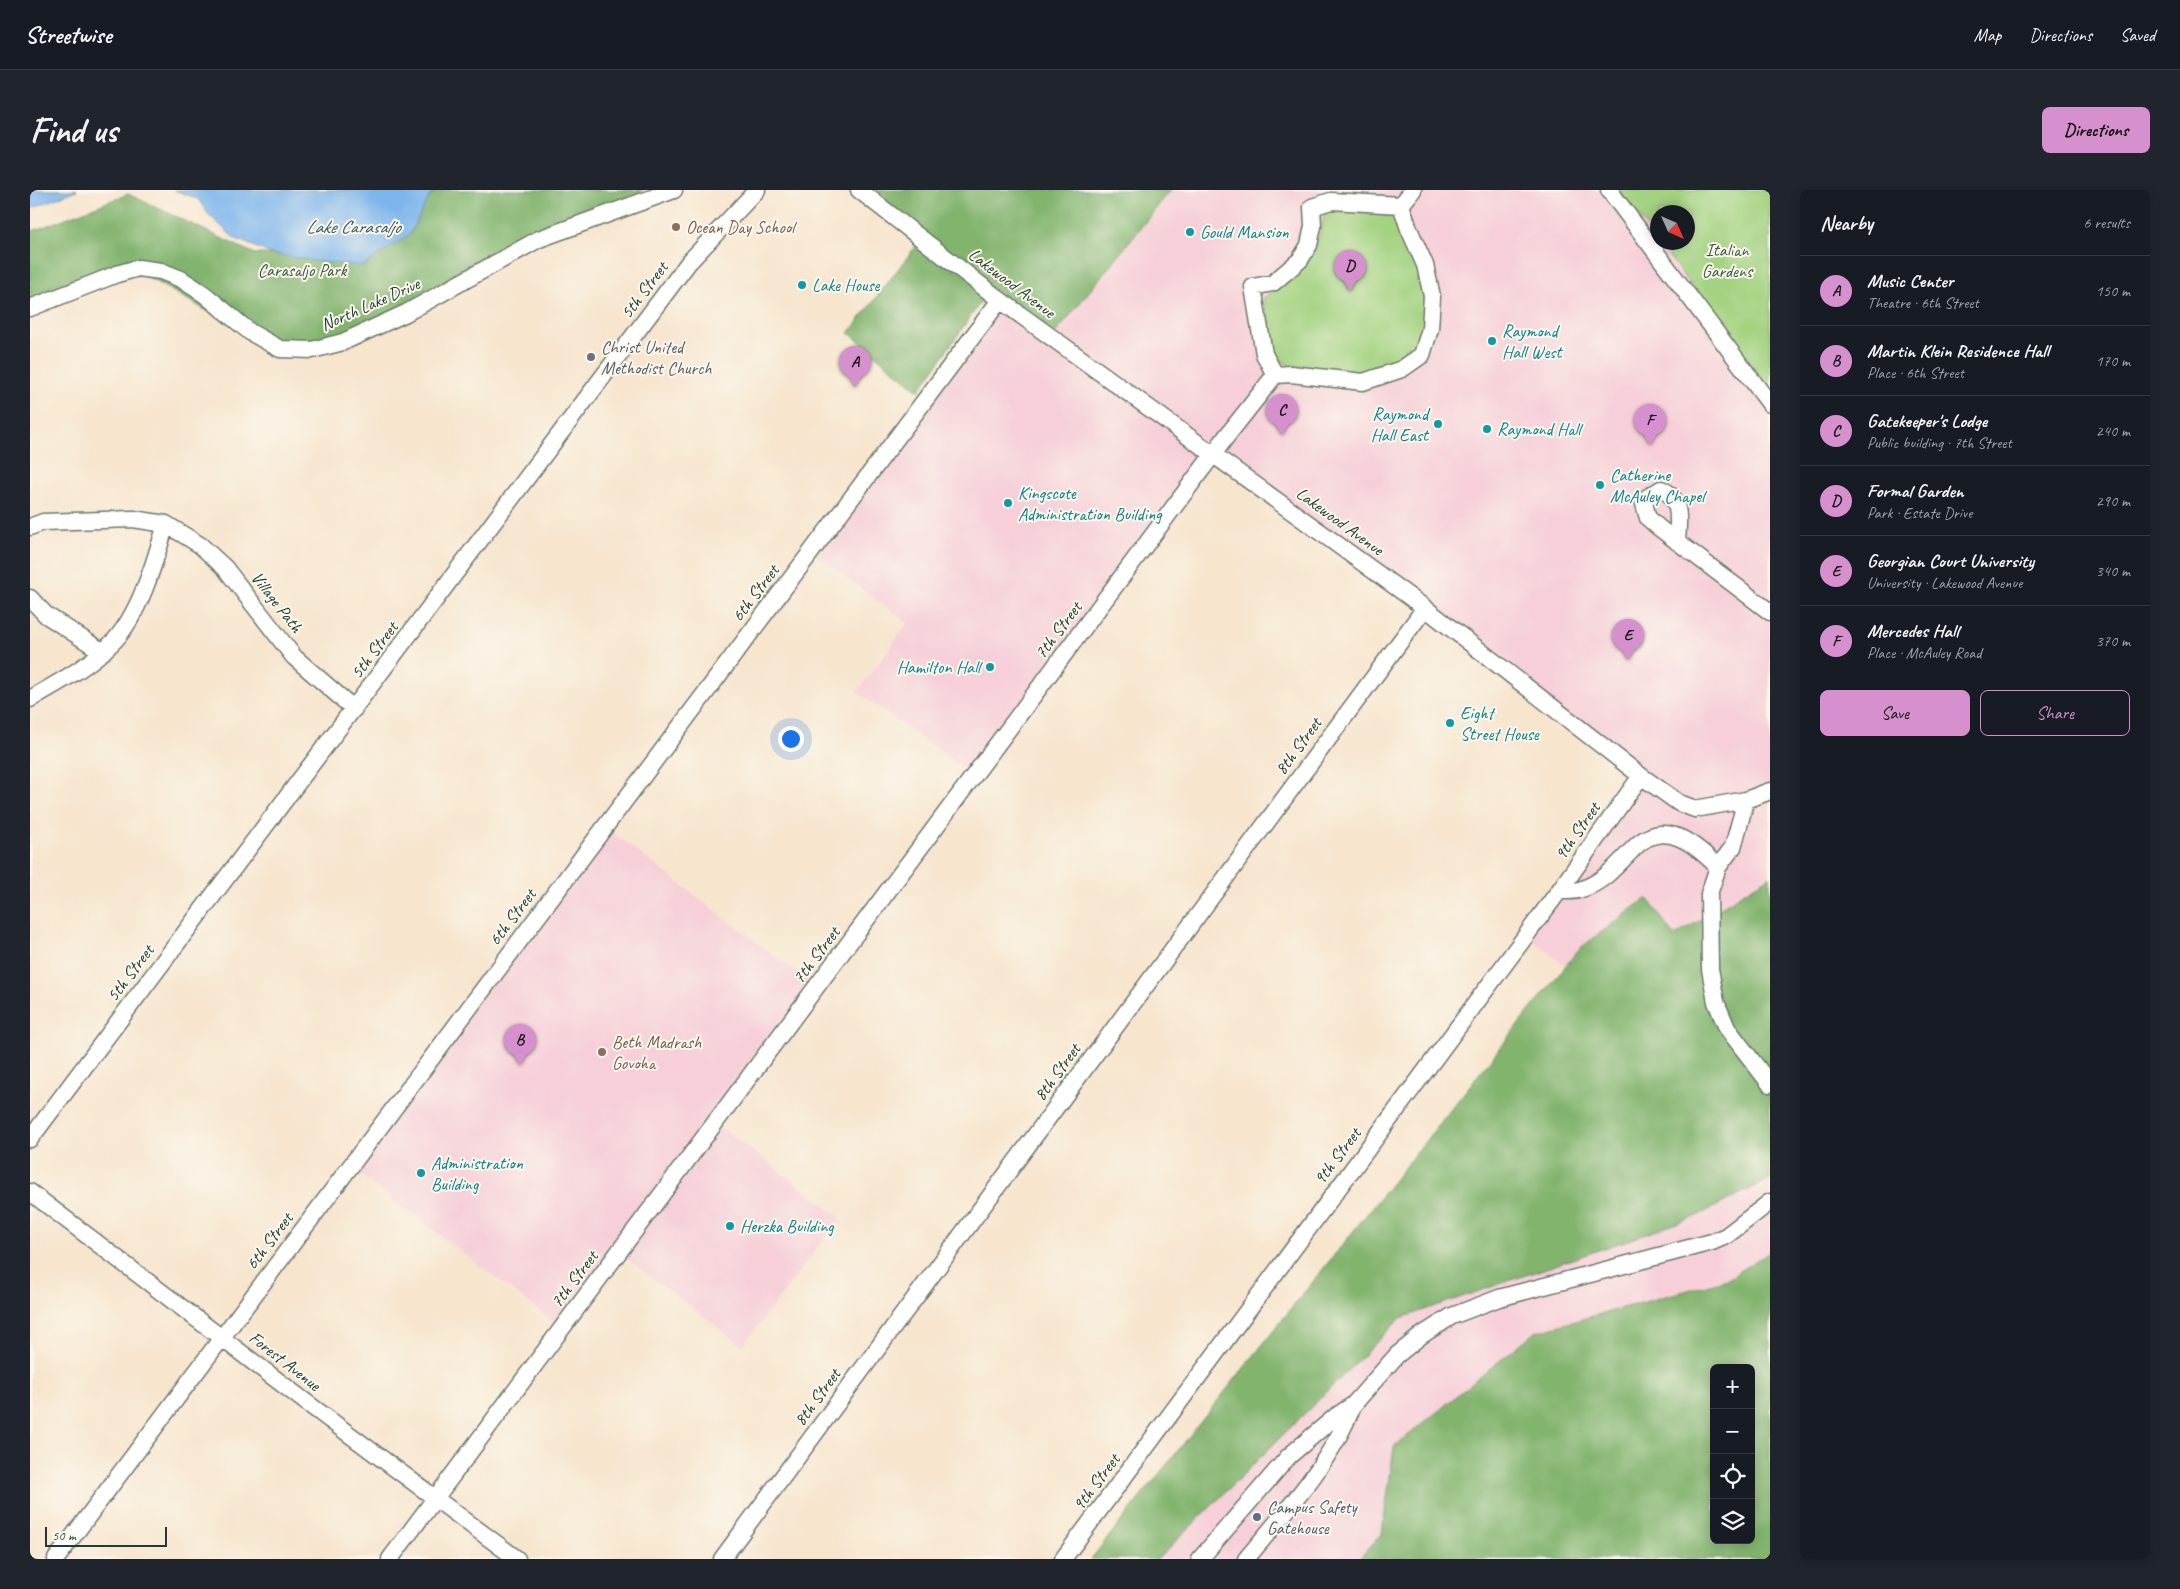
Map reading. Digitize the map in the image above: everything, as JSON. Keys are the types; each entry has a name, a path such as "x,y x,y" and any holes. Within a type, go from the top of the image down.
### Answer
{"street":[{"name":"North Lake Drive","path":"30,308 117,274 138,268 161,271 181,279 204,294 250,332 280,349 312,350 343,342 406,313 539,239 674,190"},
{"name":"5th Street","path":"30,1139 690,262 757,190"},
{"name":"Lakewood Avenue","path":"859,190 1000,300 1425,608 1641,776 1679,802 1695,809 1746,800 1770,791"},
{"path":"1401,205 1413,190"},
{"path":"1608,190 1770,404"},
{"path":"1331,201 1401,205 1425,265 1432,296 1430,329 1422,355 1402,369 1363,382 1291,374 1275,375 1264,354 1253,287 1273,283 1300,260 1309,245 1313,226 1312,207 1331,201"},
{"name":"6th Street","path":"56,1559 1000,300"},
{"name":"7th Street","path":"390,1559 1214,454 1275,375"},
{"name":"Village Path","path":"30,526 43,522 113,520 133,520 166,524 200,545 225,568 294,657 354,709"},
{"path":"30,699 79,670 103,652 122,630 149,579 166,524"},
{"path":"1677,542 1770,612"},
{"path":"30,598 46,615 103,652"},
{"name":"8th Street","path":"722,1559 1425,608"},
{"name":"9th Street","path":"1063,1559 1559,891 1641,776"},
{"path":"1746,800 1733,847 1718,867 1709,894 1710,969 1716,1002 1727,1028 1770,1084"},
{"path":"1559,891 1582,890 1605,877 1618,866 1634,847 1649,836 1665,833 1675,835 1701,850 1718,867"},
{"name":"Forest Avenue","path":"30,1192 307,1403 518,1559"},
{"path":"1200,1559 1289,1456 1353,1405 1397,1355 1422,1335 1452,1316 1499,1298 1712,1242 1726,1236 1770,1202"},
{"path":"1246,1559 1313,1475 1346,1425 1353,1405"}],"shaded area":[{"path":"859,190 1770,190 1770,1126 1686,1058 1522,932 1641,776 1214,454 974,776 857,692 908,623 811,551 1000,300"},
{"name":"Beth Madrash Govoha","path":"605,827 816,987 715,1123 840,1217 743,1346 617,1251 562,1328 350,1167"},
{"path":"1770,1179 1770,1251 1728,1279 1535,1332 1394,1447 1382,1533 1359,1559 1158,1559 1401,1318 1695,1217"}],"green space":[{"name":"Carasaljo Park","path":"437,190 644,190 332,340 271,347 128,266 30,306 30,232 128,194 255,254 372,256"},
{"path":"874,190 1171,190 1055,334 991,287 919,391 849,333 919,242"},
{"name":"Italian Gardens","path":"1618,190 1770,190 1770,390 1664,250 1695,250 1695,205 1650,205 1650,231"},
{"path":"1325,211 1391,211 1400,218 1426,285 1424,324 1416,347 1399,363 1362,375 1288,365 1277,357 1263,298 1289,281 1306,263 1317,241"},
{"path":"1770,876 1770,1179 1695,1217 1401,1318 1158,1559 1091,1559 1579,949 1647,898 1675,936"},
{"path":"1770,1251 1770,1559 1359,1559 1382,1533 1394,1447 1535,1332 1728,1279"}],"water":[{"path":"30,190 77,190 30,209"},
{"name":"Lake Carasaljo","path":"174,190 436,190 429,197 410,234 363,266 272,254 234,238 209,215 198,199"}],"place":[{"name":"Ocean Day School","path":"676,227"},
{"name":"Gould Mansion","path":"1190,232"},
{"name":"Lake House","path":"802,285"},
{"name":"Formal Garden","path":"1350,291"},
{"name":"Raymond Hall West","path":"1492,341"},
{"name":"Christ United Methodist Church","path":"591,357"},
{"name":"Music Center","path":"855,387"},
{"name":"Raymond Hall East","path":"1438,424"},
{"name":"Raymond Hall","path":"1487,429"},
{"name":"Gatekeeper's Lodge","path":"1282,435"},
{"name":"Mercedes Hall","path":"1650,445"},
{"name":"Catherine McAuley Chapel","path":"1600,485"},
{"name":"Kingscote Administration Building","path":"1008,503"},
{"name":"Georgian Court University","path":"1628,660"},
{"name":"Hamilton Hall","path":"990,667"},
{"name":"Eight Street House","path":"1450,723"},
{"name":"Beth Madrash Govoha","path":"602,1052"},
{"name":"Martin Klein Residence Hall","path":"520,1065"},
{"name":"Administration Building","path":"421,1173"},
{"name":"Herzka Building","path":"730,1226"},
{"name":"Campus Safety Gatehouse","path":"1257,1517"}]}
